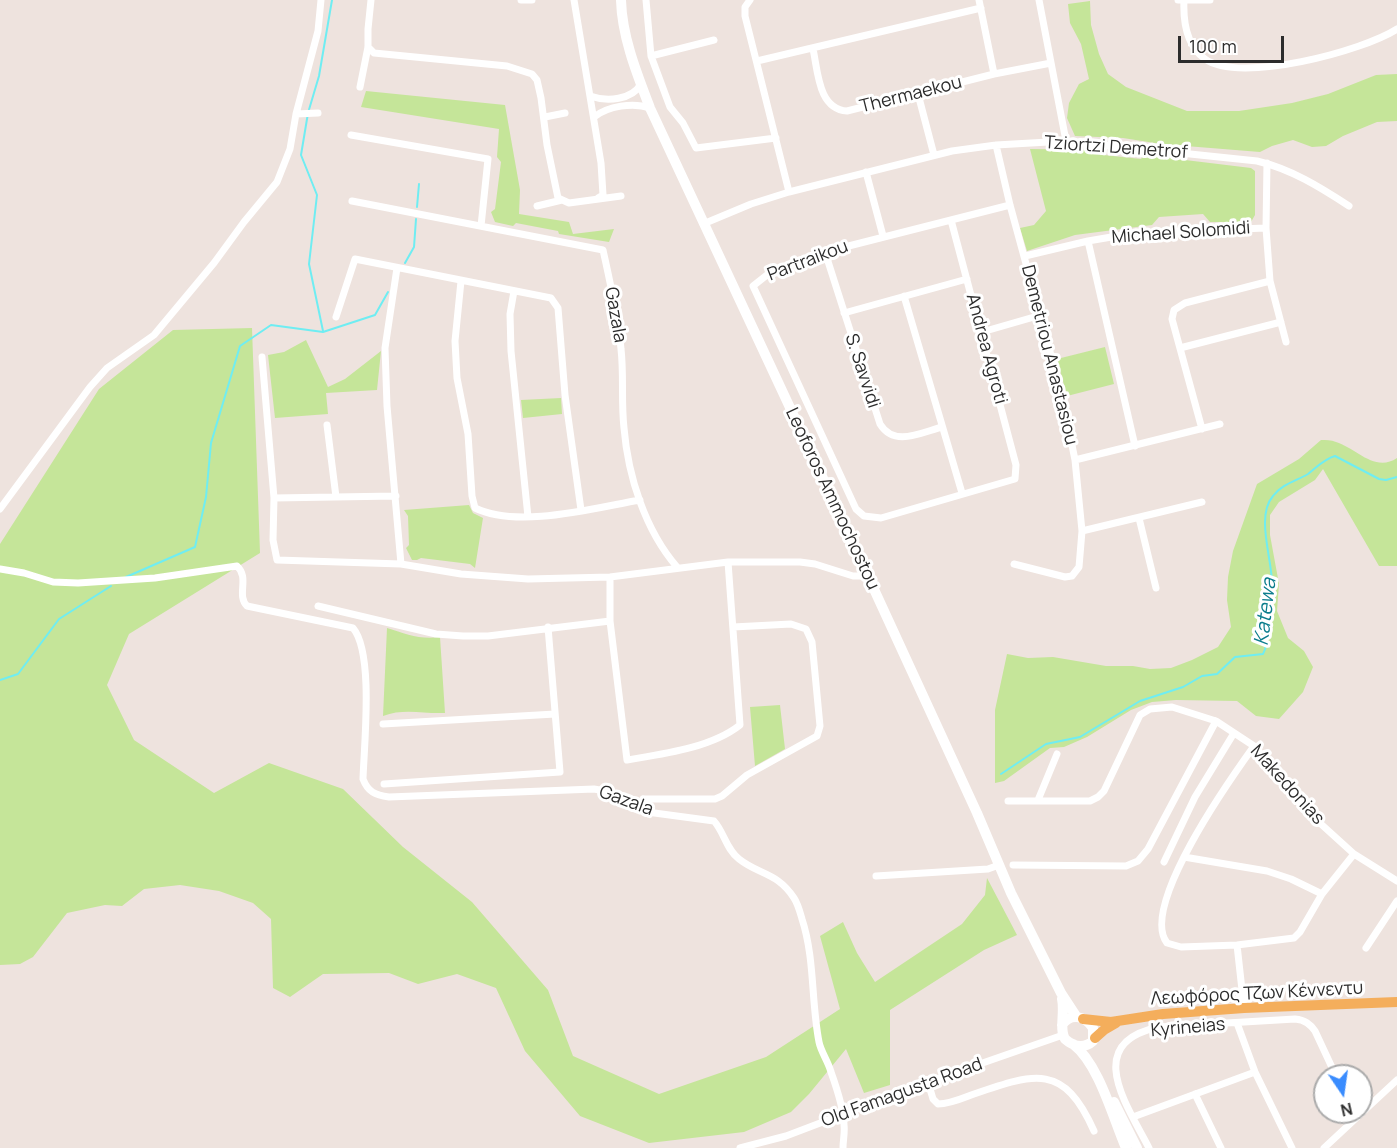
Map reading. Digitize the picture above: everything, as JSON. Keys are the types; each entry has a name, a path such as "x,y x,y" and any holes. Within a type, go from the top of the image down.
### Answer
{"main road":[{"name":"Leoforos Ammochostou","path":"621,0 628,42 650,108 868,576 999,865 1061,993 1080,1017"},
{"name":"Leoforos Ammochostou","path":"1061,993 1064,1011 1063,1030"},
{"name":"Λεωφόρος Τζων Κέννεντυ","path":"1119,1021 1163,1014 1244,1008 1397,1002"},
{"path":"1080,1017 1093,1028 1094,1056 1097,1067 1137,1148"},
{"path":"1119,1021 1103,1023 1080,1017 1069,1018 1063,1030 1073,1044 1084,1053 1092,1066 1126,1148"},
{"path":"1073,1044 1083,1046 1119,1021"}],"street":[{"path":"0,509 90,387 107,368 154,335 277,182 290,149 296,114 318,31 321,0"},
{"path":"360,87 369,47 371,0"},
{"path":"521,0 532,0"},
{"path":"574,0 603,185 603,195 598,198"},
{"path":"646,0 651,56 670,107 683,123 696,148 776,138"},
{"path":"750,0 745,7 745,12 789,192"},
{"path":"1039,0 1066,141"},
{"path":"1178,0 1210,0"},
{"path":"1184,0 1185,25 1195,48 1207,60 1224,68 1271,66 1322,57 1358,47 1397,28"},
{"path":"757,61 813,49 980,4 994,75"},
{"path":"651,56 714,40"},
{"path":"369,47 374,53 507,66 532,74 537,80 545,117 547,145 558,198 569,203 621,196"},
{"name":"Thermaekou","path":"813,49 824,97 833,108 847,111 1051,63"},
{"path":"590,96 605,100 625,96 636,92 641,84"},
{"path":"918,94 934,155"},
{"path":"594,117 603,111 618,107 639,104 650,108"},
{"path":"296,114 318,113"},
{"path":"545,117 565,113"},
{"path":"351,135 488,159 481,226 352,201"},
{"name":"Tziortzi Demetrof","path":"704,224 751,204 789,192 934,155 996,145 1066,141 1267,163 1309,180 1349,206"},
{"name":"Demetriou Anastasiou","path":"996,145 1062,396 1076,460 1082,531 1079,567 1072,576 1065,577 1014,564"},
{"path":"1267,163 1266,228 1270,281 1286,342"},
{"path":"866,172 883,236"},
{"path":"537,206 562,200"},
{"name":"Partraikou","path":"962,493 880,518 864,516 856,509 753,286 772,271 825,252 1010,205"},
{"name":"Andrea Agroti","path":"951,220 1016,465 1015,479 962,493"},
{"name":"Gazala","path":"481,226 603,250 621,349 624,429 632,478 646,516 666,555 677,567"},
{"name":"Michael Solomidi","path":"1025,256 1135,233 1266,228"},
{"path":"1088,241 1135,446"},
{"name":"S. Savvidi","path":"825,252 884,431 889,435 900,437 942,427"},
{"path":"336,317 356,259 551,298 558,308 565,394 581,510"},
{"path":"397,267 385,348 387,406 401,564"},
{"path":"844,313 967,279"},
{"path":"461,280 455,340 457,378 468,434 472,496 475,508 487,514 528,517 640,500"},
{"path":"1202,429 1172,313 1185,303 1270,281"},
{"path":"514,291 510,314 511,351 528,517"},
{"path":"904,296 962,493"},
{"path":"982,332 1041,315"},
{"path":"1180,348 1281,322"},
{"path":"262,357 274,498 273,540 277,560 401,564 461,574 528,579 610,577 728,562 808,563 853,576 868,576"},
{"path":"1076,460 1220,424"},
{"path":"327,425 336,497"},
{"path":"274,498 396,496"},
{"path":"1082,531 1202,502"},
{"path":"1139,518 1156,588"},
{"path":"610,577 610,621 627,760 681,750 718,737 740,725 728,562"},
{"name":"Gazala","path":"0,569 24,573 53,582 78,583 144,579 237,566 243,576 242,599 247,606 353,628 358,633 366,669 363,779 370,792 389,797 594,789 605,791 647,812 714,821 732,852 740,861 773,876 784,884 796,900 804,924 811,959 819,1046 831,1072 843,1114 845,1127 843,1148"},
{"path":"318,606 437,634 488,636 610,621"},
{"path":"643,799 711,800 718,798 747,775 817,736 820,726 812,642 806,629 791,624 734,627"},
{"path":"384,784 560,772 548,627"},
{"name":"Makedonias","path":"1038,800 1090,801 1101,795 1137,722 1145,712 1157,707 1172,708 1216,721 1254,746 1311,815 1354,854 1397,881"},
{"path":"383,724 555,714"},
{"path":"1013,865 1131,865 1138,861 1148,849 1216,721"},
{"path":"1164,862 1195,797 1234,733"},
{"path":"1254,746 1222,792 1184,857 1165,904 1161,928 1164,939 1173,946 1180,947 1237,945 1288,940 1297,936 1322,894 1354,854"},
{"path":"1008,801 1038,800 1057,754"},
{"path":"1184,857 1267,871 1291,879 1322,894"},
{"path":"876,876 988,869 999,865"},
{"path":"1366,948 1397,901"},
{"path":"1237,945 1244,1008"},
{"name":"Kyrineias","path":"1149,1148 1120,1089 1115,1069 1117,1058 1128,1041 1142,1032 1159,1027 1295,1019 1307,1022 1315,1031 1330,1064"},
{"path":"1238,1023 1255,1072 1292,1148"},
{"name":"Old Famagusta Road","path":"740,1148 786,1136 1063,1030"},
{"path":"1133,1117 1255,1072"},
{"path":"928,1082 933,1099 938,1104 952,1102 1023,1078 1041,1078 1062,1085 1078,1099 1094,1131"},
{"path":"1373,1100 1397,1080"},
{"path":"1195,1094 1221,1148"},
{"path":"1324,1148 1346,1124"}],"green space":[{"path":"1090,1 1091,25 1099,54 1108,74 1126,87 1187,111 1239,111 1292,103 1328,94 1376,75 1397,74 1397,121 1377,122 1343,136 1326,146 1312,147 1293,140 1260,152 1161,144 1123,138 1075,136 1067,118 1069,103 1079,84 1089,79 1081,44 1070,23 1068,4"},
{"path":"366,91 505,105 520,190 519,214 569,222 573,234 614,229 609,242 559,234 558,231 516,223 513,226 495,222 491,212 495,209 501,162 497,157 499,129 361,107"},
{"path":"1030,149 1098,150 1104,155 1141,159 1144,155 1251,168 1255,171 1255,215 1251,222 1210,222 1203,214 1159,217 1152,225 1075,235 1027,251 1020,228 1034,225 1046,211"},
{"path":"252,328 260,553 129,634 107,685 134,740 214,793 269,763 343,789 403,847 472,902 548,990 573,1056 659,1094 766,1057 840,1009 820,936 843,922 857,953 875,982 962,924 985,895 987,878 1017,935 984,950 890,1010 890,1085 864,1093 846,1049 791,1112 744,1132 649,1143 580,1116 525,1051 496,988 457,974 418,984 389,973 323,974 290,997 273,988 271,919 253,903 219,891 180,885 144,889 122,906 105,905 67,913 33,957 20,964 0,965 0,544 99,389 173,330"},
{"path":"306,340 328,387 345,379 381,351 377,390 326,393 328,414 275,418 268,355 284,352"},
{"path":"1105,347 1114,384 1067,396 1057,359"},
{"path":"561,398 562,414 523,418 521,400"},
{"path":"1321,440 1336,442 1366,458 1381,463 1397,458 1397,566 1379,566 1323,469 1315,480 1279,502 1270,515 1270,535 1279,584 1277,611 1288,638 1304,651 1313,667 1303,692 1279,719 1256,716 1237,701 1152,702 1131,710 1087,737 1064,747 1050,748 1004,781 995,783 995,710 1007,654 1028,658 1053,657 1106,666 1133,666 1150,669 1171,668 1218,647 1231,627 1227,600 1228,577 1233,551 1257,484 1299,459"},
{"path":"469,505 473,513 483,518 475,568 470,564 421,558 412,560 406,548 409,545 408,516 404,510"},
{"path":"387,628 419,637 440,637 445,713 406,712 383,716"},
{"path":"780,705 785,749 755,766 750,707"}],"waterway":[{"path":"323,331 309,264 317,195 301,155 308,113 319,76 332,0"},
{"path":"417,207 419,184"},
{"path":"405,263 414,247 416,219"},
{"path":"126,577 195,547 206,497 211,443 240,346 271,325 323,332 375,315 388,292"},
{"name":"Katewa","path":"1001,774 1046,744 1080,737 1140,701 1183,687 1202,676 1217,674 1235,657 1263,654 1266,646 1266,623 1272,586 1265,515 1273,496 1285,486 1335,456 1379,479 1397,477"},
{"path":"0,680 18,674 59,619 111,586"}]}
